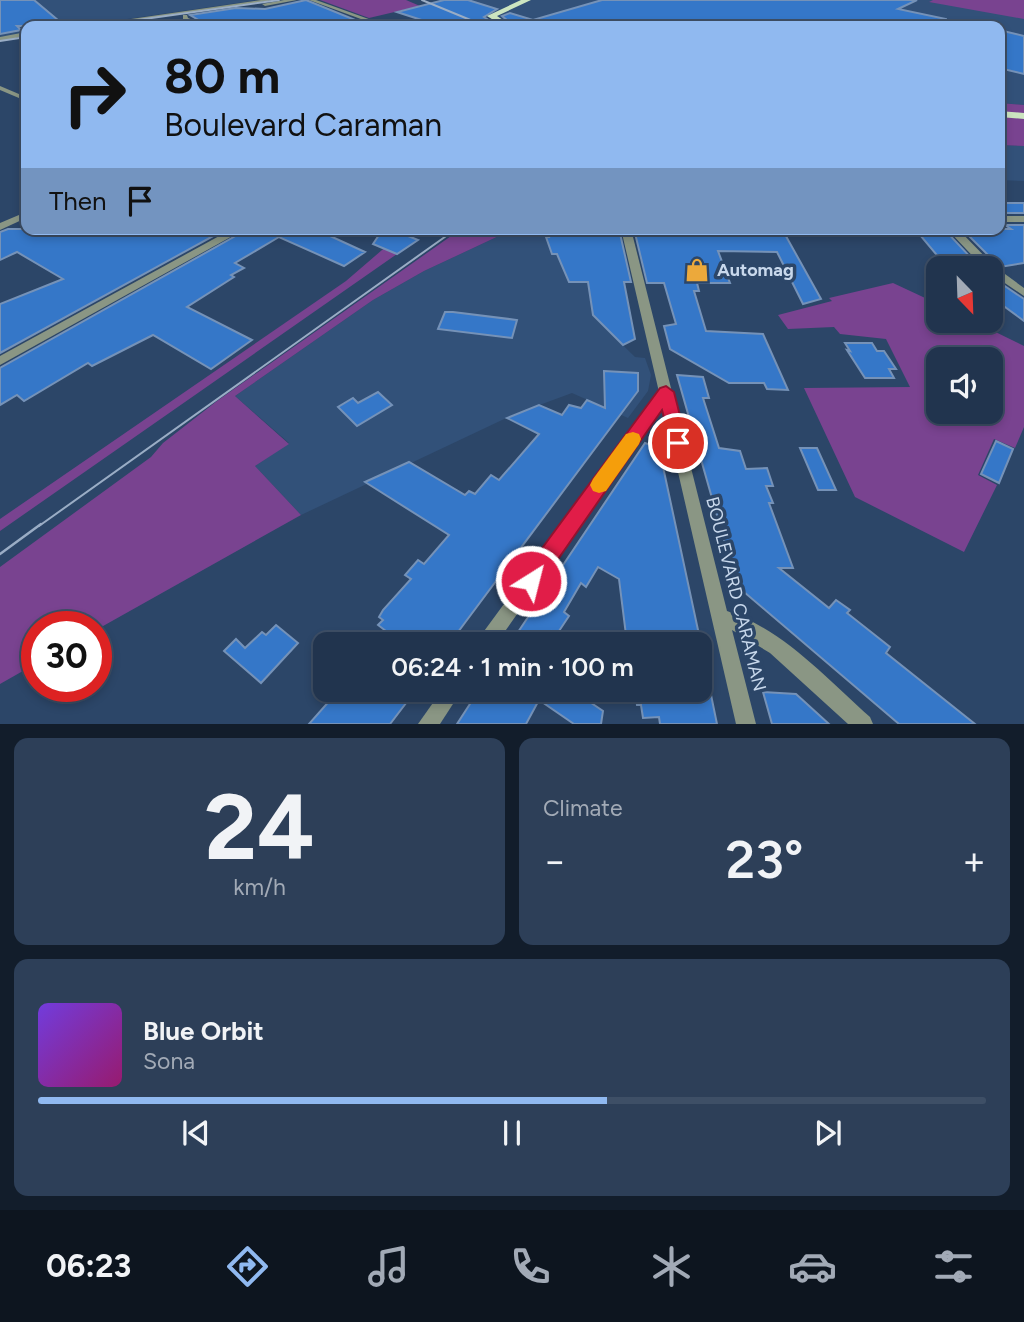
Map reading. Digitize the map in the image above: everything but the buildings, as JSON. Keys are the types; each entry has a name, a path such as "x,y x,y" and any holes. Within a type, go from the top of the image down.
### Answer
{"main road":[{"path":"498,21 491,16 527,0"},
{"path":"499,21 499,15 535,0"},
{"path":"1005,114 1024,116"}],"street":[{"path":"122,21 272,0"},
{"path":"148,21 295,0"},
{"path":"311,0 371,21"},
{"path":"186,16 185,19 190,21"},
{"path":"0,41 21,38"},
{"path":"0,88 21,97"},
{"path":"0,226 21,217"},
{"path":"1005,219 1024,219"},
{"path":"0,361 229,235"},
{"name":"BOULEVARD CARAMAN","path":"627,235 746,723"},
{"path":"958,235 978,256"},
{"path":"1003,278 1024,293"},
{"path":"494,632 666,392"},
{"path":"720,617 735,620 762,636 863,723"},
{"path":"428,723 444,702"}],"shaded area":[{"path":"0,0 257,0 113,21 21,21 21,35 0,37"},
{"path":"320,0 406,0 420,6 369,18"},
{"path":"440,0 1024,0 1024,105 1005,103 1005,21 500,21"},
{"path":"1024,0 1024,19 929,2"},
{"path":"1005,103 1024,105 1024,146 1005,145"},
{"path":"1005,145 1024,146 1024,181 1005,180"},
{"path":"404,235 412,235 387,249 397,254 0,531 0,519 346,281"},
{"path":"452,235 501,235 424,271 373,300 235,396 289,444 255,466 301,515 112,621 112,611 21,611 21,672 0,684 0,567 151,457 163,443 217,401"},
{"path":"501,235 581,235 593,316 635,357 645,358 651,375 648,391 628,418 572,393 515,414 301,515 255,466 289,443 235,396 373,300 424,271"},
{"path":"893,283 926,298 926,333 998,333 1024,346 1024,427 1015,448 994,439 978,475 997,485 964,552 855,497 804,388 910,387 886,339 840,334 834,327 788,329 778,315 832,301 829,298"}],"tram line":[{"path":"130,21 279,0"},
{"path":"422,0 473,21"},
{"path":"0,41 21,38"},
{"path":"39,526 448,235"},
{"path":"0,554 41,524"}],"slow traffic":[{"path":"599,485 633,439"}],"place":[{"name":"Automag","path":"697,270"}],"route":[{"path":"531,581 666,392 678,443"}]}
